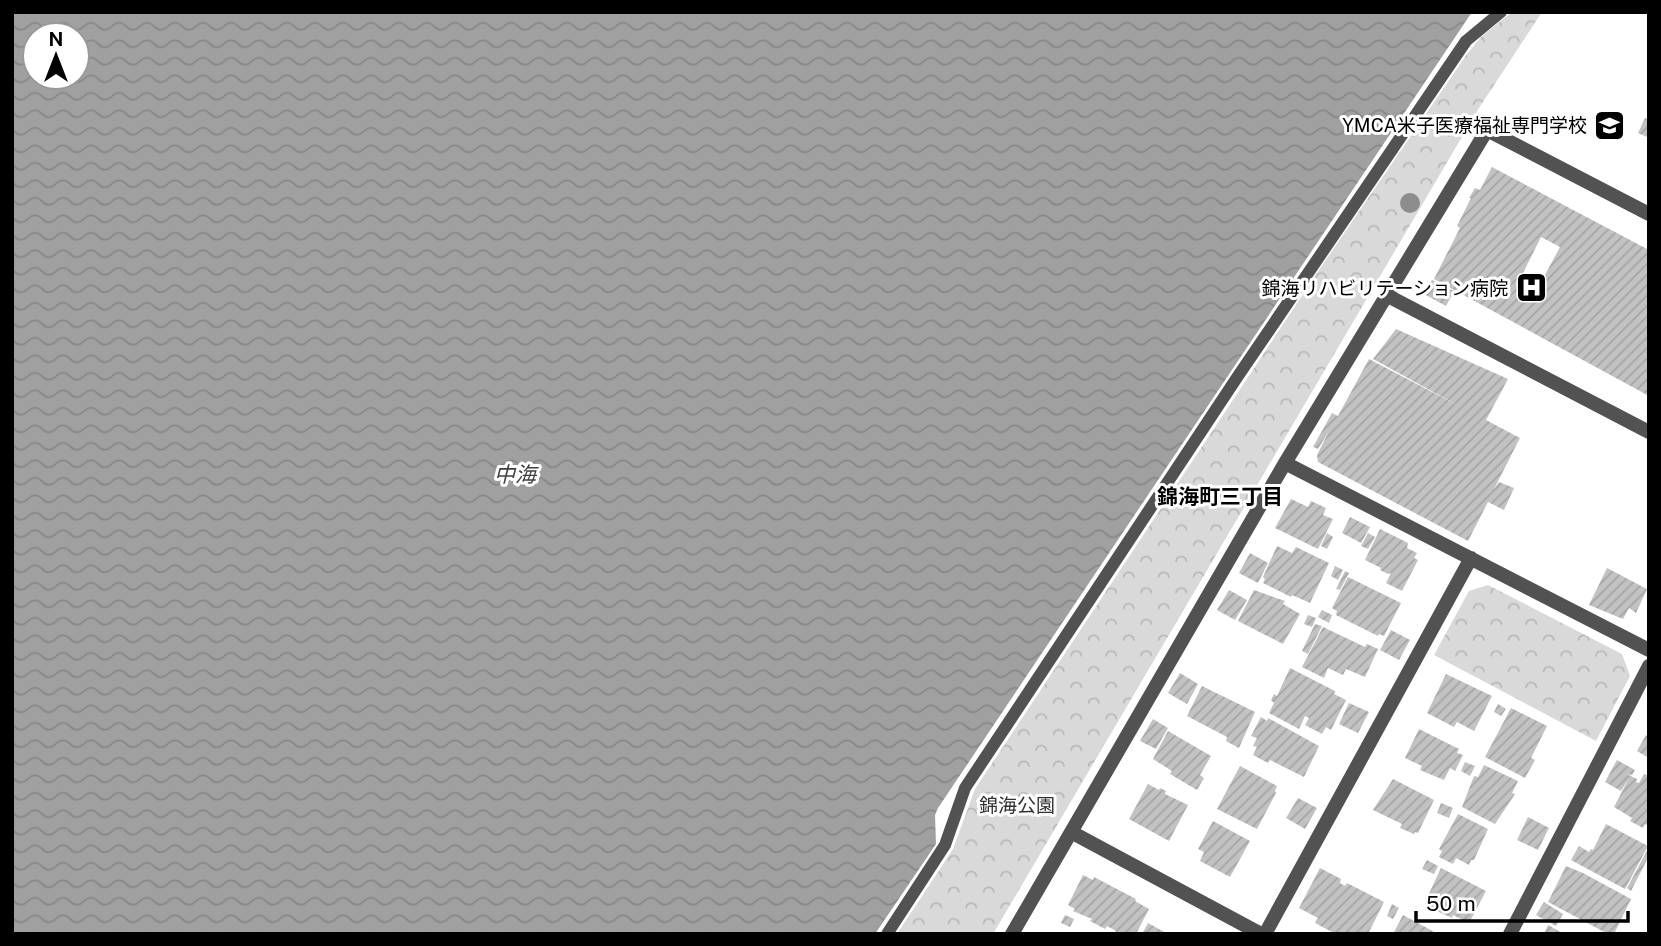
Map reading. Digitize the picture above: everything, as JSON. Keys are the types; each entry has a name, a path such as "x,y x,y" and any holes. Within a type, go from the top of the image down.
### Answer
{"street":[{"path":"1012,934 1285,463 1487,130 1649,214"},
{"path":"1388,296 1649,432"},
{"path":"1285,463 1649,650"},
{"path":"1072,832 1263,934 1471,558"},
{"path":"1510,934 1649,666"}],"lane":[{"path":"887,934 945,845 965,788 1230,388 1466,41 1501,12"}],"green space":[{"name":"錦海公園","path":"1512,12 1542,12 1479,108 993,934 897,934 953,849 975,789 1321,267 1467,54 1481,37"},
{"path":"1488,585 1622,654 1630,676 1596,741 1434,655 1469,591"}],"water":[{"name":"中海","path":"12,12 1472,12 938,808 935,815 936,844 875,934 12,934"}],"building":[{"path":"1645,118 1649,120 1647,137 1638,133"},
{"name":"錦海リハビリテーション病院","path":"1492,167 1649,250 1649,396 1434,279 1460,228 1457,226 1469,198 1475,188 1480,190","holes":["1541,237 1560,247 1537,290 1519,281"]},
{"path":"1432,280 1454,291 1446,306 1424,294"},
{"path":"1396,329 1508,379 1486,420 1520,438 1494,489 1499,482 1514,488 1504,510 1488,502 1468,541 1318,462 1317,455 1329,431 1318,449 1313,447 1332,413 1338,416 1369,359 1459,406 1373,359"},
{"path":"1291,499 1308,507 1311,501 1326,508 1323,515 1333,519 1318,549 1275,528"},
{"path":"1350,517 1370,527 1361,543 1342,533"},
{"path":"1380,529 1408,543 1407,548 1417,553 1414,558 1418,560 1402,591 1386,583 1391,573 1380,570 1381,568 1365,560"},
{"path":"1327,533 1333,537 1327,549 1321,546"},
{"path":"1368,533 1375,537 1368,549 1361,546"},
{"path":"1277,546 1292,553 1296,547 1329,563 1310,603 1263,583 1263,577"},
{"path":"1250,553 1268,563 1258,583 1239,573"},
{"path":"1335,566 1343,570 1338,580 1331,576"},
{"path":"1607,568 1647,589 1636,613 1629,608 1623,619 1589,605"},
{"path":"1345,571 1349,573 1340,590 1336,589"},
{"path":"1348,577 1401,603 1384,636 1378,636 1336,615 1337,611 1332,608"},
{"path":"1229,590 1247,600 1235,620 1217,610"},
{"path":"1254,590 1285,601 1283,604 1300,614 1283,644 1238,621"},
{"path":"1322,610 1332,615 1329,623 1318,617"},
{"path":"1308,615 1316,618 1312,627 1304,624"},
{"path":"1315,624 1322,626 1308,654 1302,651"},
{"path":"1323,627 1365,647 1367,644 1378,649 1365,677 1346,669 1343,675 1328,668 1324,678 1302,667"},
{"path":"1391,630 1410,640 1399,660 1380,650"},
{"path":"1290,668 1335,691 1334,694 1346,700 1331,730 1326,727 1322,734 1305,725 1309,718 1305,716 1299,729 1269,713 1274,703 1271,700 1274,694 1277,696"},
{"path":"1180,673 1198,684 1187,704 1168,693"},
{"path":"1446,674 1492,696 1474,731 1457,722 1454,727 1427,713"},
{"path":"1202,686 1255,712 1239,748 1226,741 1227,737 1187,716"},
{"path":"1349,703 1369,712 1358,733 1339,724"},
{"path":"1498,704 1506,709 1501,716 1494,712"},
{"path":"1511,708 1547,726 1531,758 1535,760 1525,778 1485,757"},
{"path":"1261,717 1267,721 1268,718 1319,746 1304,777 1270,760 1268,763 1253,755 1257,738 1251,736"},
{"path":"1153,719 1168,728 1156,749 1140,741"},
{"path":"1419,729 1459,749 1457,753 1463,755 1455,771 1450,768 1444,780 1420,770 1422,766 1405,758"},
{"path":"1168,731 1211,756 1200,775 1204,778 1197,790 1170,774 1172,771 1153,759"},
{"path":"1646,735 1649,737 1649,758 1637,751"},
{"path":"1617,760 1635,770 1632,775 1627,774 1637,779 1636,782 1639,783 1644,774 1649,776 1649,826 1645,824 1643,828 1630,821 1632,818 1614,807 1629,778 1621,791 1605,782"},
{"path":"1465,762 1475,766 1470,776 1461,771"},
{"path":"1484,765 1518,781 1512,793 1515,794 1495,824 1462,807 1474,776 1478,777"},
{"path":"1240,766 1277,786 1257,829 1217,809"},
{"path":"1393,779 1434,800 1418,833 1400,828 1402,824 1373,810"},
{"path":"1148,784 1166,791 1165,794 1188,805 1169,841 1129,819"},
{"path":"1298,798 1317,808 1305,829 1286,818"},
{"path":"1441,803 1453,808 1449,818 1437,813"},
{"path":"1458,814 1488,829 1469,865 1456,858 1453,864 1439,857 1442,851 1439,849"},
{"path":"1528,817 1549,828 1538,850 1517,840"},
{"path":"1213,821 1250,841 1230,877 1200,861 1204,852 1198,849"},
{"path":"1606,824 1648,846 1625,889 1571,860 1579,846 1589,852 1593,850"},
{"path":"1649,847 1649,856 1631,891 1627,888"},
{"path":"1427,860 1438,866 1434,874 1422,869"},
{"path":"1566,866 1631,899 1614,934 1608,934 1548,902"},
{"path":"1320,868 1341,879 1340,883 1345,886 1347,883 1384,902 1368,934 1336,934 1315,923 1318,918 1299,908"},
{"path":"1441,868 1486,891 1469,923 1426,906 1426,900"},
{"path":"1083,875 1093,880 1094,877 1136,899 1135,901 1149,909 1136,934 1114,934 1116,931 1107,926 1105,929 1090,921 1092,919 1073,911 1075,909 1068,905"},
{"path":"1544,902 1563,914 1556,926 1536,915"},
{"path":"1392,904 1399,908 1393,919 1387,916"},
{"path":"1065,915 1074,919 1070,927 1061,923"},
{"path":"1403,915 1438,934 1393,934"},
{"path":"1148,923 1168,934 1142,934"},
{"path":"1548,925 1564,934 1544,934"}],"place":[{"name":"YMCA米子医療福祉専門学校","path":"1610,125"},
{"name":"錦海リハビリテーション病院","path":"1531,288"}],"district":[{"name":"錦海町三丁目","path":"1220,496"}]}
